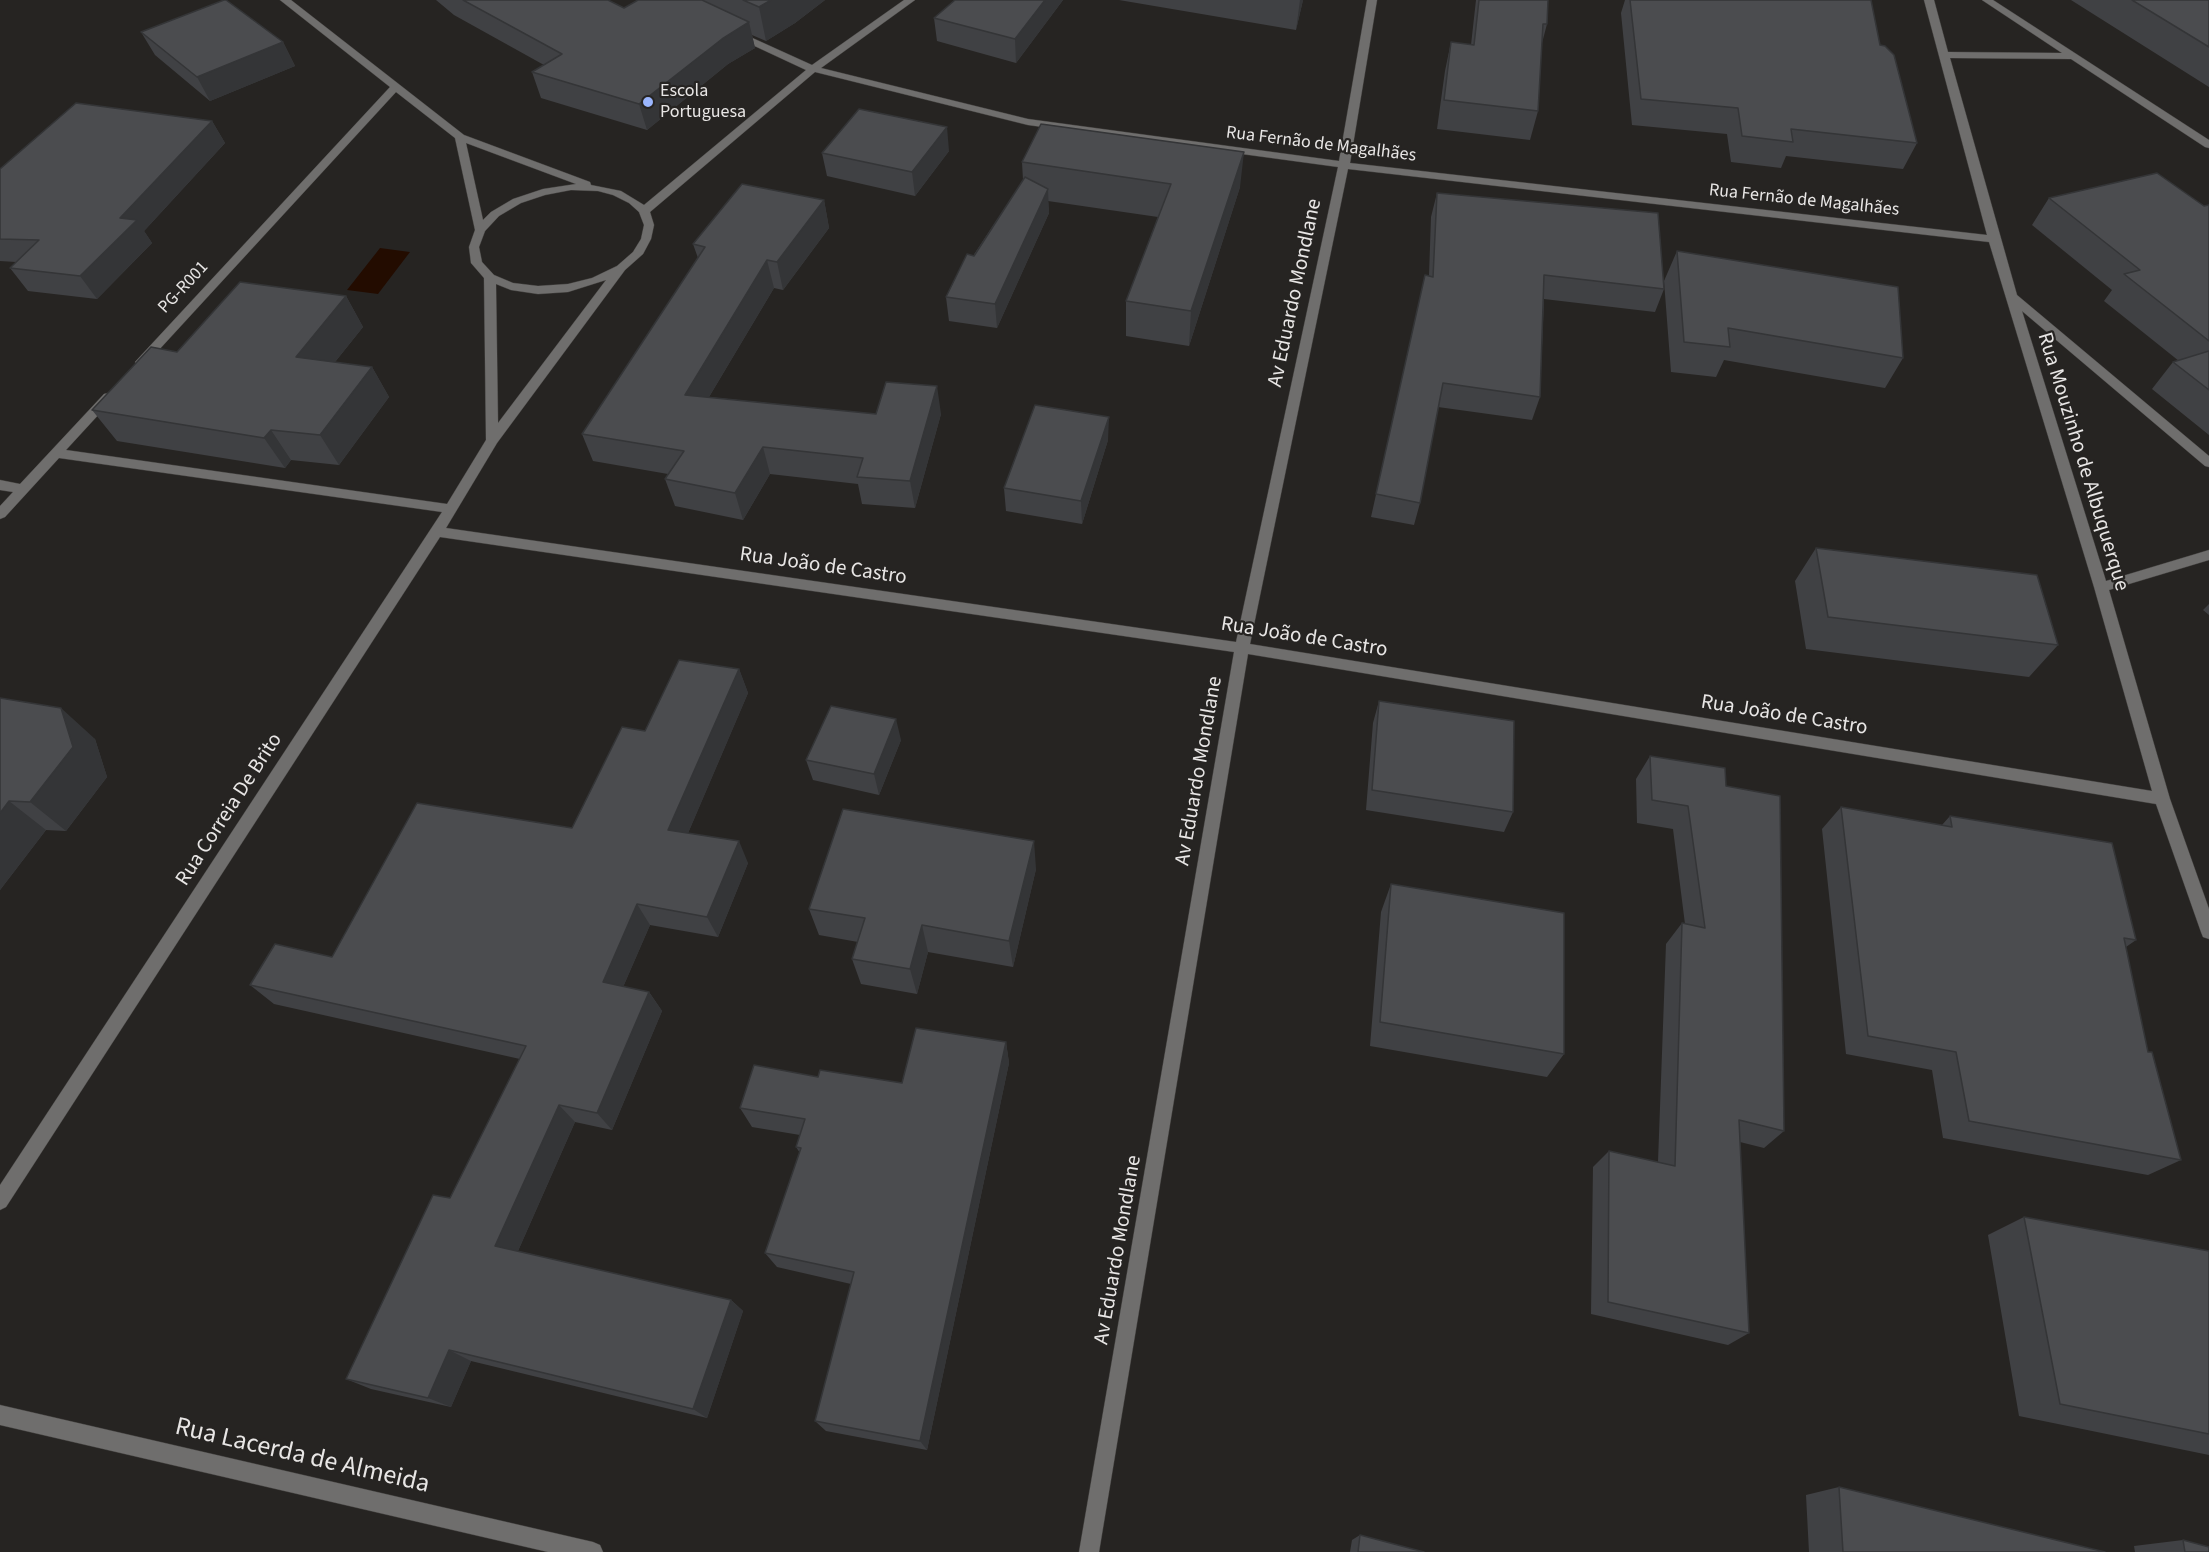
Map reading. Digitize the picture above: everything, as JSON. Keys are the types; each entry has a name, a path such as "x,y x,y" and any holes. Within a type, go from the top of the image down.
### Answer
{"street":[{"path":"285,0 460,137 597,188 617,193 633,201 644,211 649,225 646,239 637,254 621,268 596,281 568,288 529,289 511,286 490,277 477,263 474,247 480,230 495,214 525,198 543,192 571,187 597,188"},
{"path":"644,211 813,69 910,0"},
{"name":"Av Eduardo Mondlane","path":"1089,1552 1242,648 1344,165 1372,0"},
{"name":"Rua Mouzinho de Albuquerque","path":"1929,0 1994,239 2101,587 2162,799 2209,932"},
{"path":"1987,0 2209,145"},
{"name":"Rua Fernão de Magalhães","path":"728,30 813,69 1028,122 1344,165 1994,239"},
{"path":"1944,55 2073,57"},
{"name":"PG-R001","path":"129,374 395,87"},
{"path":"460,137 480,230"},
{"name":"Rua Correia De Brito","path":"0,1201 437,532 492,440 621,268"},
{"path":"490,277 492,440"},
{"path":"2011,296 2209,463"},
{"path":"0,514 113,392"},
{"path":"57,453 451,509"},
{"path":"0,485 23,489"},
{"name":"Rua João de Castro","path":"437,532 1242,648 2162,799"},
{"path":"2101,587 2209,555"},
{"name":"Rua Lacerda de Almeida","path":"0,1416 592,1552"}],"shaded area":[{"path":"380,248 410,252 378,294 347,290"}],"building":[{"path":"224,0 283,42 197,77 141,32"},
{"path":"463,0 608,0 624,8 638,0 702,0 749,22 722,39 639,104 532,72 562,54"},
{"path":"743,0 771,0 759,7"},
{"path":"955,0 1045,0 1015,39 934,18"},
{"path":"1479,0 1548,0 1547,24 1543,24 1538,111 1444,100 1451,42 1474,45"},
{"path":"1630,0 1871,0 1880,45 1885,46 1894,55 1917,143 1791,129 1793,142 1742,136 1738,108 1641,99"},
{"path":"2132,0 2209,0 2209,47"},
{"path":"76,103 212,121 120,218 137,220 80,276 10,268 39,240 0,239 0,169"},
{"path":"859,109 947,127 912,172 822,153"},
{"path":"1041,124 1244,152 1191,311 1126,301 1171,184 1022,162"},
{"path":"2157,173 2204,206 2209,205 2209,341 2124,274 2140,270 2049,198"},
{"path":"1025,177 1048,189 995,304 946,297 967,254 974,256"},
{"path":"742,184 824,200 777,262 767,260 685,395 876,414 886,382 937,386 910,481 857,477 863,458 763,447 735,493 665,479 684,451 582,434 705,247 693,244"},
{"path":"1437,193 1658,213 1664,289 1544,275 1540,397 1443,383 1420,503 1376,494 1425,275 1433,277"},
{"path":"1677,251 1898,287 1903,358 1728,328 1730,347 1684,342"},
{"path":"240,282 346,296 296,357 372,367 320,435 271,430 264,438 92,410 151,347 177,352"},
{"path":"2209,351 2209,390 2173,362"},
{"path":"1035,405 1109,417 1081,501 1004,488"},
{"path":"1816,548 2037,575 2058,645 1828,617"},
{"path":"679,660 739,669 668,830 739,841 707,917 637,904 603,982 649,992 597,1113 559,1105 495,1246 731,1300 693,1409 449,1350 428,1398 346,1379 433,1195 450,1198 526,1046 250,985 275,944 332,957 417,803 572,828 622,727 645,731"},
{"path":"0,698 61,708 73,747 30,802 9,801 0,813"},
{"path":"1379,701 1514,721 1513,812 1372,790"},
{"path":"831,706 896,719 874,774 806,760"},
{"path":"1650,756 1725,768 1726,786 1780,796 1784,1131 1739,1120 1749,1333 1608,1302 1609,1151 1675,1166 1682,923 1705,928 1688,806 1652,800"},
{"path":"1841,807 1952,827 1950,816 2112,843 2136,940 2124,938 2148,1052 2152,1052 2181,1160 1969,1121 1956,1052 1868,1036"},
{"path":"843,809 1034,841 1009,941 922,925 910,969 852,959 865,918 809,909"},
{"path":"1391,884 1564,913 1564,1054 1380,1022"},
{"path":"916,1028 1006,1042 920,1441 815,1421 854,1272 765,1253 801,1148 796,1147 805,1119 740,1108 754,1065 818,1077 820,1070 902,1083"},
{"path":"2024,1217 2209,1251 2209,1434 2060,1404"},
{"path":"1839,1487 2105,1552 1843,1552"},
{"path":"1360,1535 1424,1552 1358,1552"},
{"path":"2183,1540 2209,1547 2209,1552 2185,1552"}],"place":[{"name":"Escola Portuguesa","path":"648,102"}]}
